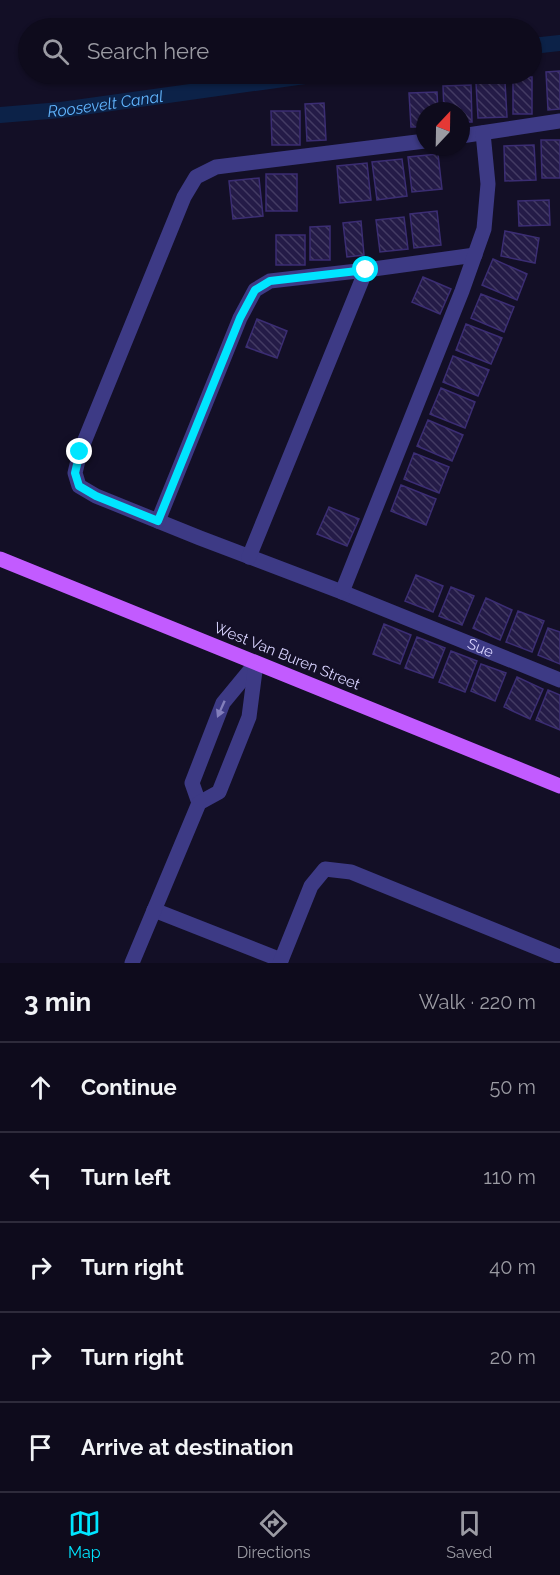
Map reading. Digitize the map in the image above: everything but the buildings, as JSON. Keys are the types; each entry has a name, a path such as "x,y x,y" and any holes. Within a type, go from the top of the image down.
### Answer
{"main road":[{"name":"West Van Buren Street","path":"0,559 560,786"}],"street":[{"path":"470,135 560,121"},
{"path":"342,592 462,291 484,229 488,184 483,133"},
{"name":"Sue","path":"416,142 216,167 196,177 179,208 80,452 75,473 79,486 96,496 401,615 560,680"},
{"path":"158,521 240,318 255,290 270,281 475,255"},
{"path":"249,557 366,270"},
{"path":"199,804 192,783 223,703 256,663"},
{"path":"132,963 199,804 219,792 249,717 256,663"},
{"path":"154,910 280,962 311,886 325,869 351,872 560,957"}],"waterway":[{"name":"Roosevelt Canal","path":"542,45 560,43"},
{"name":"Roosevelt Canal","path":"0,115 61,110 247,84"}],"route":[{"path":"80,452 75,473 79,486 96,496 158,521 240,318 255,290 270,281 366,270"}]}
